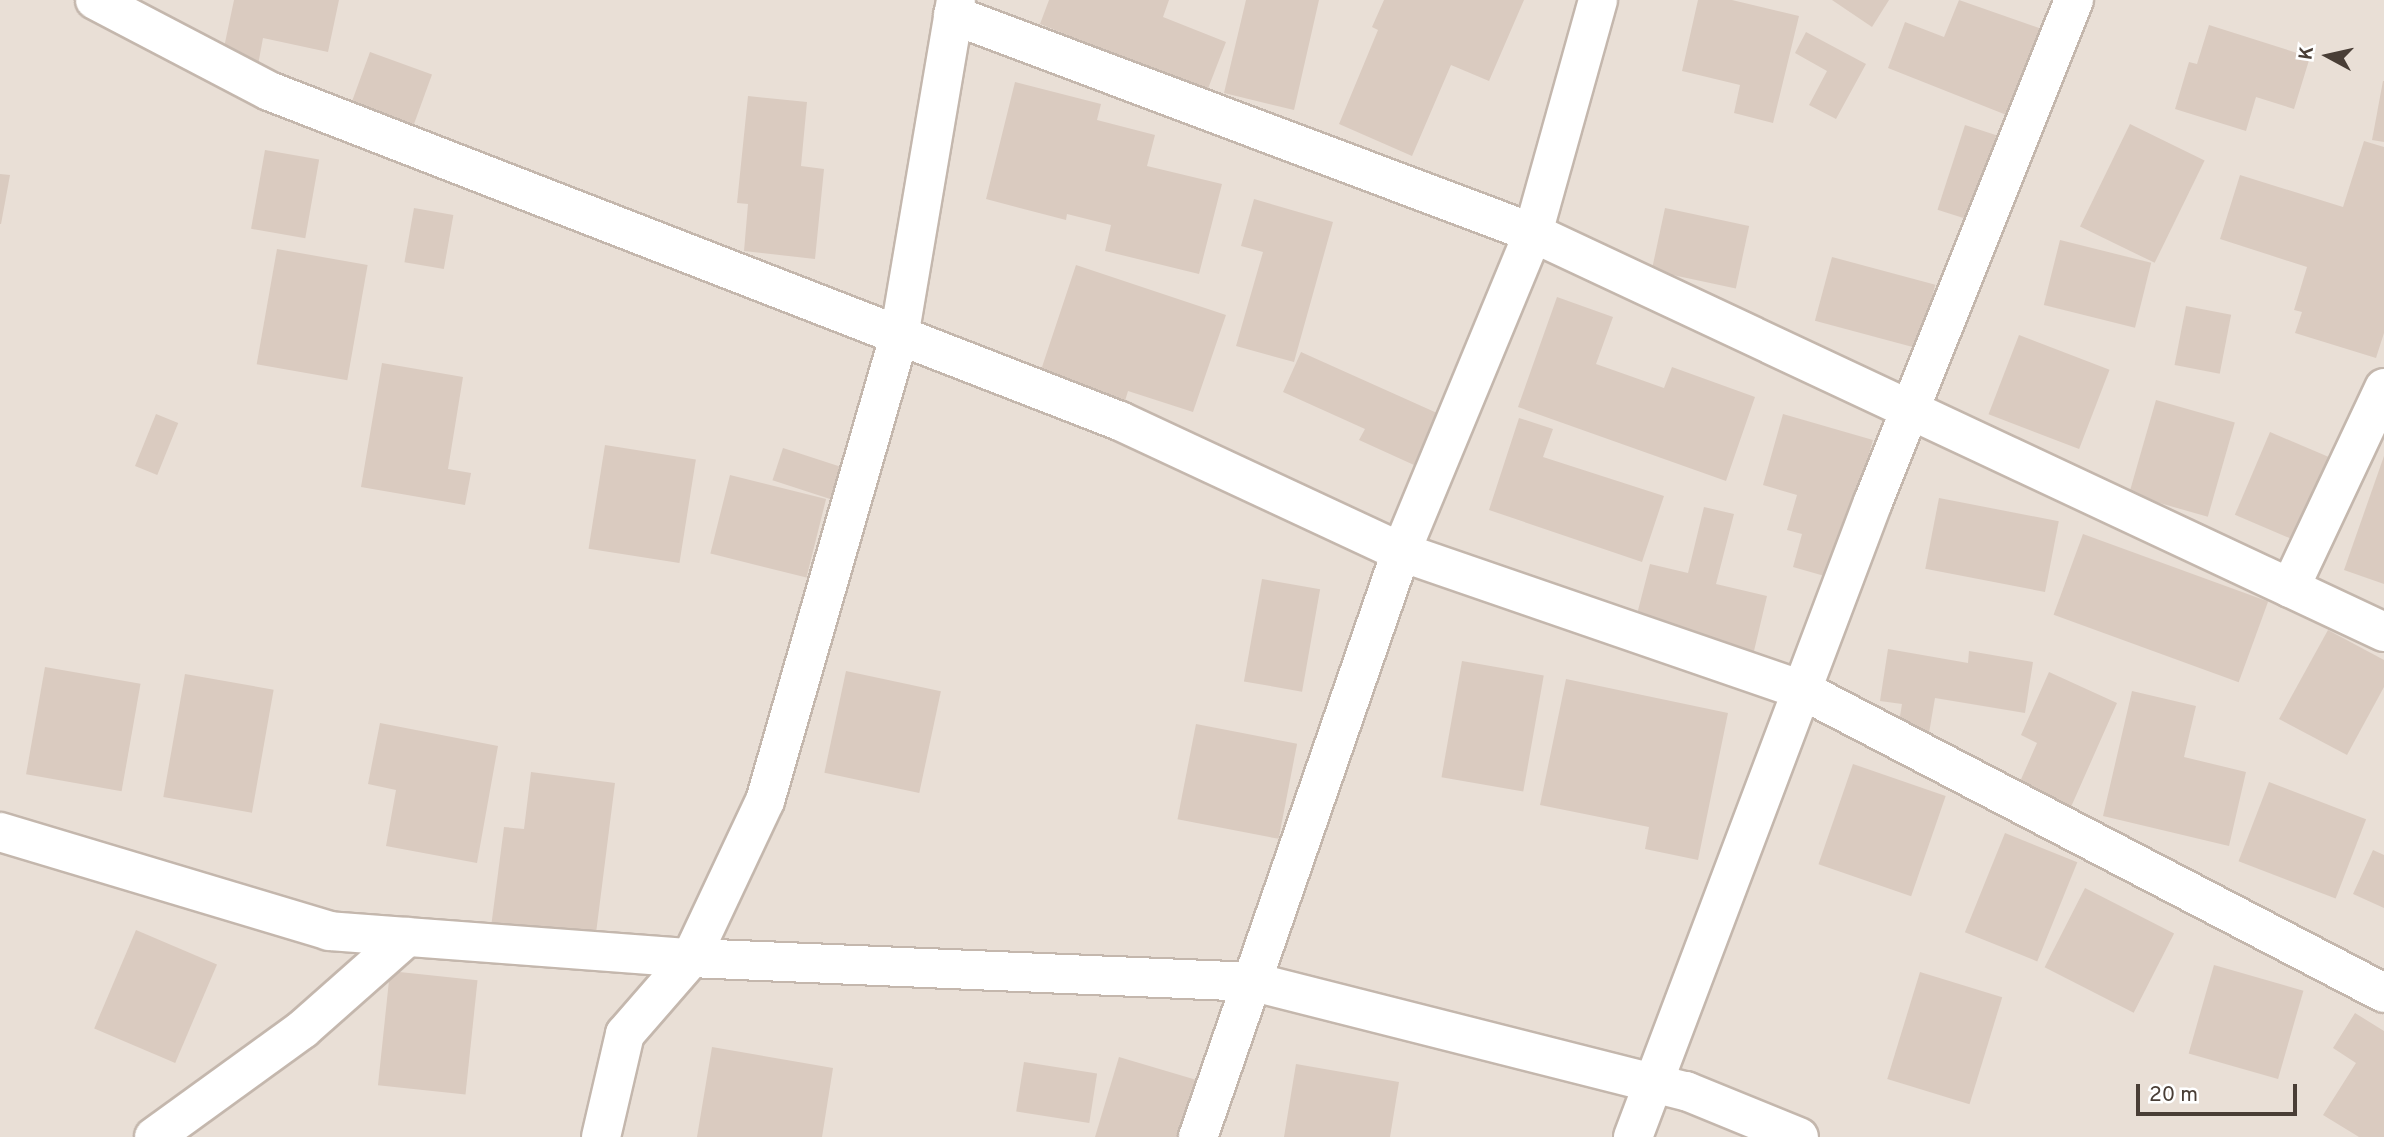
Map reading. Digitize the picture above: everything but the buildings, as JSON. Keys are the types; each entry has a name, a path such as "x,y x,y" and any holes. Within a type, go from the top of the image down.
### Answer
{"street":[{"path":"95,0 269,91 1119,421 1401,552 1802,690 2384,993"},
{"path":"1198,1137 1401,552 1533,233 1598,0"},
{"path":"1633,1137 1909,409 2074,0"},
{"path":"601,1137 625,1034 691,958 765,801 899,337 955,8 1533,233 2384,632"},
{"path":"2290,588 2384,388"},
{"path":"0,832 329,931 691,958 1254,982 1686,1091 1799,1137"},
{"path":"154,1137 303,1029 407,937"}],"shaded area":[{"path":"0,0 2384,0 2384,1137 0,1137"}]}
